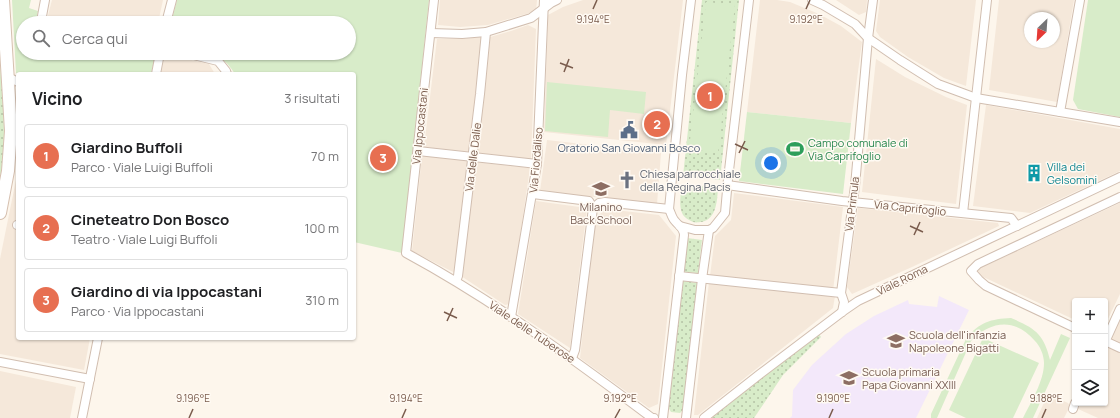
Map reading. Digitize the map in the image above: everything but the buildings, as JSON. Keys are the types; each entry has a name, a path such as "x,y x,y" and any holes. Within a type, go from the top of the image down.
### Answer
{"street":[{"path":"0,213 8,172 13,80 3,0"},
{"path":"42,16 45,0"},
{"path":"168,16 172,0"},
{"name":"Via Ippocastani","path":"406,253 434,0"},
{"name":"Via Fiordaliso","path":"511,317 537,164 544,0"},
{"path":"431,33 462,34 486,32 531,18 557,0"},
{"path":"663,418 684,232 676,223 669,209 691,0"},
{"path":"680,226 695,230 709,230 713,228 725,213 749,0"},
{"path":"812,0 855,24 868,38 938,84 976,98 1120,122"},
{"name":"Via Primula","path":"842,312 844,302 841,293 855,186 868,38 873,0"},
{"path":"963,213 987,0"},
{"path":"1060,112 1080,0"},
{"name":"Via delle Dalie","path":"456,281 458,276 480,94 486,32"},
{"path":"156,72 159,60"},
{"path":"218,60 226,72"},
{"path":"418,151 537,164"},
{"name":"Viale Roma","path":"704,418 842,312 865,298 1120,177"},
{"name":"Via Caprifoglio","path":"727,185 853,202 1011,218 1017,226"},
{"path":"533,194 589,201 593,208 576,350 572,358"},
{"path":"1072,327 986,286 971,271 978,264 1120,197"},
{"path":"593,208 599,203 605,202 669,209"},
{"path":"686,418 709,230"},
{"name":"Viale delle Tuberose","path":"406,253 456,281 511,317 572,358 654,418"},
{"path":"679,276 841,293"},
{"path":"1108,335 1120,309"},
{"path":"82,418 98,340"},
{"path":"1108,343 1120,348"},
{"path":"0,362 90,379"}],"shaded area":[{"path":"52,0 163,0 160,16 48,16"},
{"path":"440,0 537,0 536,11 488,25 460,27 438,25"},
{"path":"583,0 683,0 666,145 544,132 548,15 563,7"},
{"path":"760,0 790,2 819,14 841,26 862,42 851,123 747,112"},
{"path":"836,0 867,0 866,12 859,15"},
{"path":"880,0 976,0 966,86 944,78 908,57 880,37 876,31"},
{"path":"999,0 1074,0 1057,102 989,90"},
{"path":"528,25 536,29 531,159 478,153 490,37"},
{"path":"483,37 471,152 424,147 437,39"},
{"path":"876,59 905,77 946,97 967,105 956,204 862,192"},
{"path":"164,60 191,60 209,64 214,72 161,72"},
{"path":"986,105 1120,129 1120,171 1030,213 973,206"},
{"path":"547,140 661,153 657,204 540,191"},
{"path":"422,156 469,161 457,274 412,251"},
{"path":"475,162 530,168 510,304 505,305 461,276"},
{"path":"16,180 16,340 90,340 84,370 0,354 0,259"},
{"path":"734,193 843,207 833,291 710,276 715,236 731,220"},
{"path":"536,201 587,208 570,348 518,314"},
{"path":"1120,203 1120,294 1108,319 1108,298 1072,298 1072,319 977,274 980,268"},
{"path":"858,208 998,223 999,226 852,294 847,287"},
{"path":"606,209 659,215 676,236 658,404 649,408 580,358 595,218"},
{"path":"709,282 835,296 833,308 698,415 694,415"},
{"path":"939,296 969,310 916,418 790,418 792,416 793,390 812,365 846,334 874,316 908,300 909,304 937,307"},
{"path":"1120,320 1120,418 1098,418 1078,409 1080,406 1108,406 1108,346"},
{"path":"0,371 76,387 70,418 0,418"},
{"path":"1048,394 1068,403 1070,406 1064,418 1037,418"}],"green space":[{"path":"12,0 31,0 29,8 38,11 37,16 16,16 16,60 154,60 151,72 16,73"},
{"path":"177,0 429,0 402,253 356,242 356,72 234,72 224,60 356,60 356,16 173,16"},
{"path":"702,0 739,0 720,180 683,176"},
{"path":"1088,0 1120,0 1120,117 1078,109 1073,100"},
{"path":"706,2 735,5 718,153 689,149"},
{"path":"0,62 4,149 0,178"},
{"path":"547,82 646,92 644,114 610,110 608,137 545,131"},
{"name":"Campo comunale di Via Caprifoglio","path":"747,112 851,123 843,194 739,181"},
{"path":"682,184 718,188 715,208 711,217 702,222 693,222 683,215 680,204"},
{"path":"687,238 702,240 698,273 684,272"},
{"path":"683,281 698,283 684,409 680,413 671,412 668,407"},
{"path":"1011,318 1026,325 1037,333 1045,344 1050,360 1061,334 1070,338 1033,418 1023,418 1042,377 1044,360 1037,343 1028,334 1020,328 1003,324 987,329 971,341 937,418 931,418 931,414 966,339 971,333 986,322 997,319"},
{"path":"819,334 821,337 783,375 754,418 709,418"},
{"path":"983,338 1039,363 1013,418 966,418 949,410"}],"place":[{"name":"Giardino Buffoli","path":"710,96"},
{"name":"Cineteatro Don Bosco","path":"657,124"},
{"name":"Oratorio San Giovanni Bosco","path":"629,130"},
{"name":"Campo comunale di Via Caprifoglio","path":"795,149"},
{"name":"Giardino di via Ippocastani","path":"383,158"},
{"name":"Villa dei Gelsomini","path":"1034,173"},
{"name":"Chiesa parrocchiale della Regina Pacis","path":"627,180"},
{"name":"Milanino Back School","path":"601,189"},
{"name":"Scuola dell'infanzia Napoleone Bigatti","path":"896,341"},
{"name":"Scuola primaria Papa Giovanni XXIII","path":"849,378"}]}
